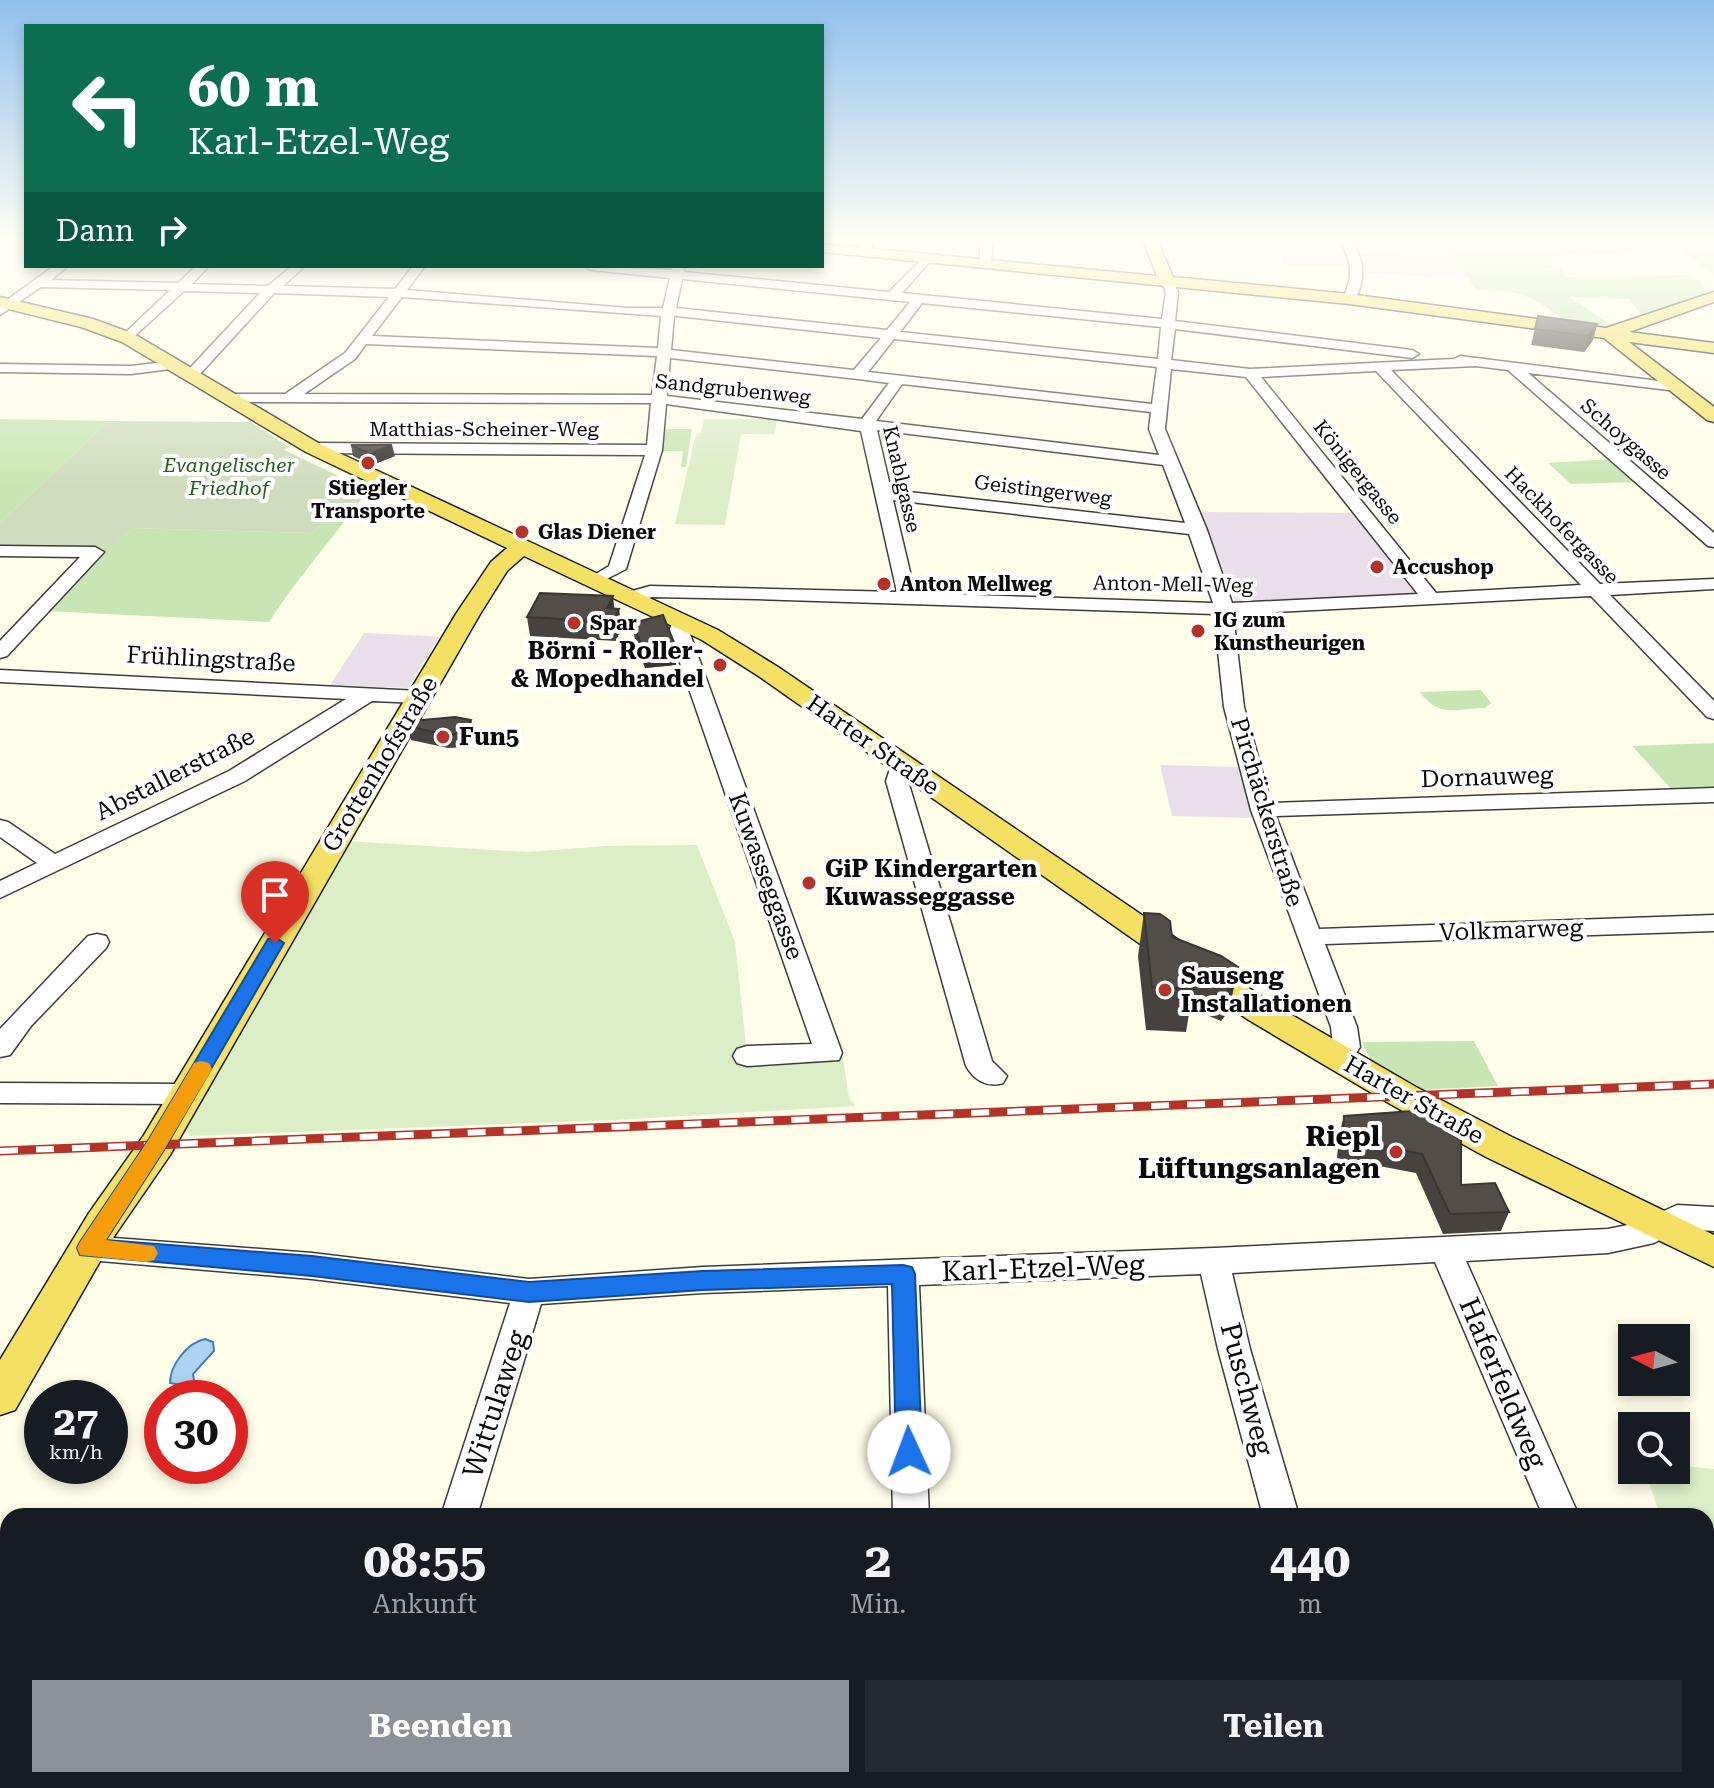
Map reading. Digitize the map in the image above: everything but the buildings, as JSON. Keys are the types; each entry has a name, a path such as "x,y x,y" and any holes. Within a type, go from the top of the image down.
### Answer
{"main road":[{"name":"Harter Straße","path":"88,323 128,338 313,448 520,548 682,621 769,672 1197,970 1337,1057 1499,1147 1714,1252"},
{"path":"1533,323 1714,348"},
{"path":"1612,334 1634,323"},
{"path":"1612,334 1714,416"},
{"name":"Grottenhofstraße","path":"0,1397 88,1248 187,1094 499,567 520,548"}],"street":[{"path":"128,338 143,323"},
{"path":"0,368 196,370 239,323"},
{"path":"257,417 350,356 374,323"},
{"path":"595,580 617,569 654,450 667,323"},
{"path":"783,323 1250,373 1476,362"},
{"path":"858,375 899,323"},
{"path":"1162,323 1677,387"},
{"name":"Pirchäckerstraße","path":"1168,324 1157,429 1222,598 1234,707 1262,810 1308,937 1339,1011 1348,1043 1337,1057"},
{"path":"362,340 663,353 1160,409"},
{"name":"Hackhofergasse","path":"1379,366 1714,713"},
{"name":"Schoygasse","path":"1512,366 1714,542"},
{"name":"Königergasse","path":"1250,373 1432,599"},
{"name":"Knablgasse","path":"898,380 865,425 869,430 907,597"},
{"name":"Sandgrubenweg","path":"226,398 658,399 1170,461"},
{"name":"Matthias-Scheiner-Weg","path":"313,448 654,450"},
{"name":"Geistingerweg","path":"883,494 1198,530"},
{"path":"0,551 95,552 0,652"},
{"name":"Anton-Mell-Weg","path":"632,597 650,591 1222,609 1714,584"},
{"name":"Kuwasseggasse","path":"682,621 679,631 829,1053 747,1056"},
{"name":"Frühlingstraße","path":"0,676 420,697"},
{"name":"Abstallerstraße","path":"0,890 237,776 369,694"},
{"path":"905,767 899,771 897,781 980,1066 993,1076"},
{"name":"Dornauweg","path":"1262,810 1714,795"},
{"path":"0,827 54,864"},
{"name":"Volkmarweg","path":"1308,937 1714,923"},
{"path":"0,1048 22,1020 97,942"},
{"path":"0,1093 187,1094"},
{"name":"Karl-Etzel-Weg","path":"88,1248 312,1266 529,1292 703,1280 1446,1251 1608,1241 1643,1234 1677,1217 1714,1219"},
{"name":"Haferfeldweg","path":"1446,1251 1558,1508"},
{"name":"Puschweg","path":"1214,1261 1234,1349 1279,1508"},
{"path":"903,1274 911,1508"},
{"name":"Wittulaweg","path":"462,1508 529,1292"}],"shaded area":[{"path":"1199,512 1356,513 1419,592 1416,596 1236,603"},
{"path":"364,633 439,637 408,688 330,685"},
{"path":"1160,765 1238,767 1253,818 1172,816"}],"green space":[{"path":"1573,323 1611,325 1594,326"},
{"path":"0,419 109,421 0,523"},
{"path":"704,419 777,419 775,434 741,434 725,525 675,524 696,434 701,433"},
{"name":"Evangelischer Friedhof","path":"109,421 251,422 289,447 284,450 345,479 364,479 372,485 357,505 335,505 324,517 328,518 312,533 132,528 115,545 105,544 99,550 0,547 0,523"},
{"path":"664,429 692,429 686,467 681,467 683,451 664,451 657,462"},
{"path":"1614,459 1639,482 1571,484 1548,463"},
{"path":"335,505 357,505 269,622 45,611 105,544 115,544 132,528 312,533 327,519 323,518"},
{"path":"1481,690 1491,703 1485,708 1457,710 1434,706 1420,692"},
{"path":"1714,743 1714,791 1674,792 1632,746"},
{"path":"345,841 528,852 606,846 697,845 735,942 747,1056 843,1057 849,1099 856,1106 616,1120 190,1136 181,1125"},
{"path":"1474,1041 1498,1086 1417,1090 1371,1061 1362,1042"},
{"path":"1690,1466 1714,1469 1714,1508 1657,1508 1650,1484 1690,1484"}],"water":[{"path":"205,1339 213,1342 214,1351 193,1374 194,1380 170,1380 181,1356 198,1341"}],"railway":[{"path":"0,1151 1714,1084"}],"slow traffic":[{"path":"146,1253 88,1248 157,1145 201,1069"}],"place":[{"name":"Stiegler Transporte","path":"368,463"},
{"name":"Glas Diener","path":"522,532"},
{"name":"Accushop","path":"1377,567"},
{"name":"Anton Mellweg","path":"884,584"},
{"name":"Spar","path":"574,623"},
{"name":"IG zum Kunstheurigen","path":"1198,631"},
{"name":"Börni - Roller- & Mopedhandel","path":"720,665"},
{"name":"Fun5","path":"443,737"},
{"name":"GiP Kindergarten Kuwasseggasse","path":"809,883"},
{"name":"Sauseng Installationen","path":"1165,990"},
{"name":"Riepl Lüftungsanlagen","path":"1396,1152"}],"route":[{"path":"275,943 157,1145 88,1248 312,1266 529,1292 703,1280 903,1274 909,1452"}]}
